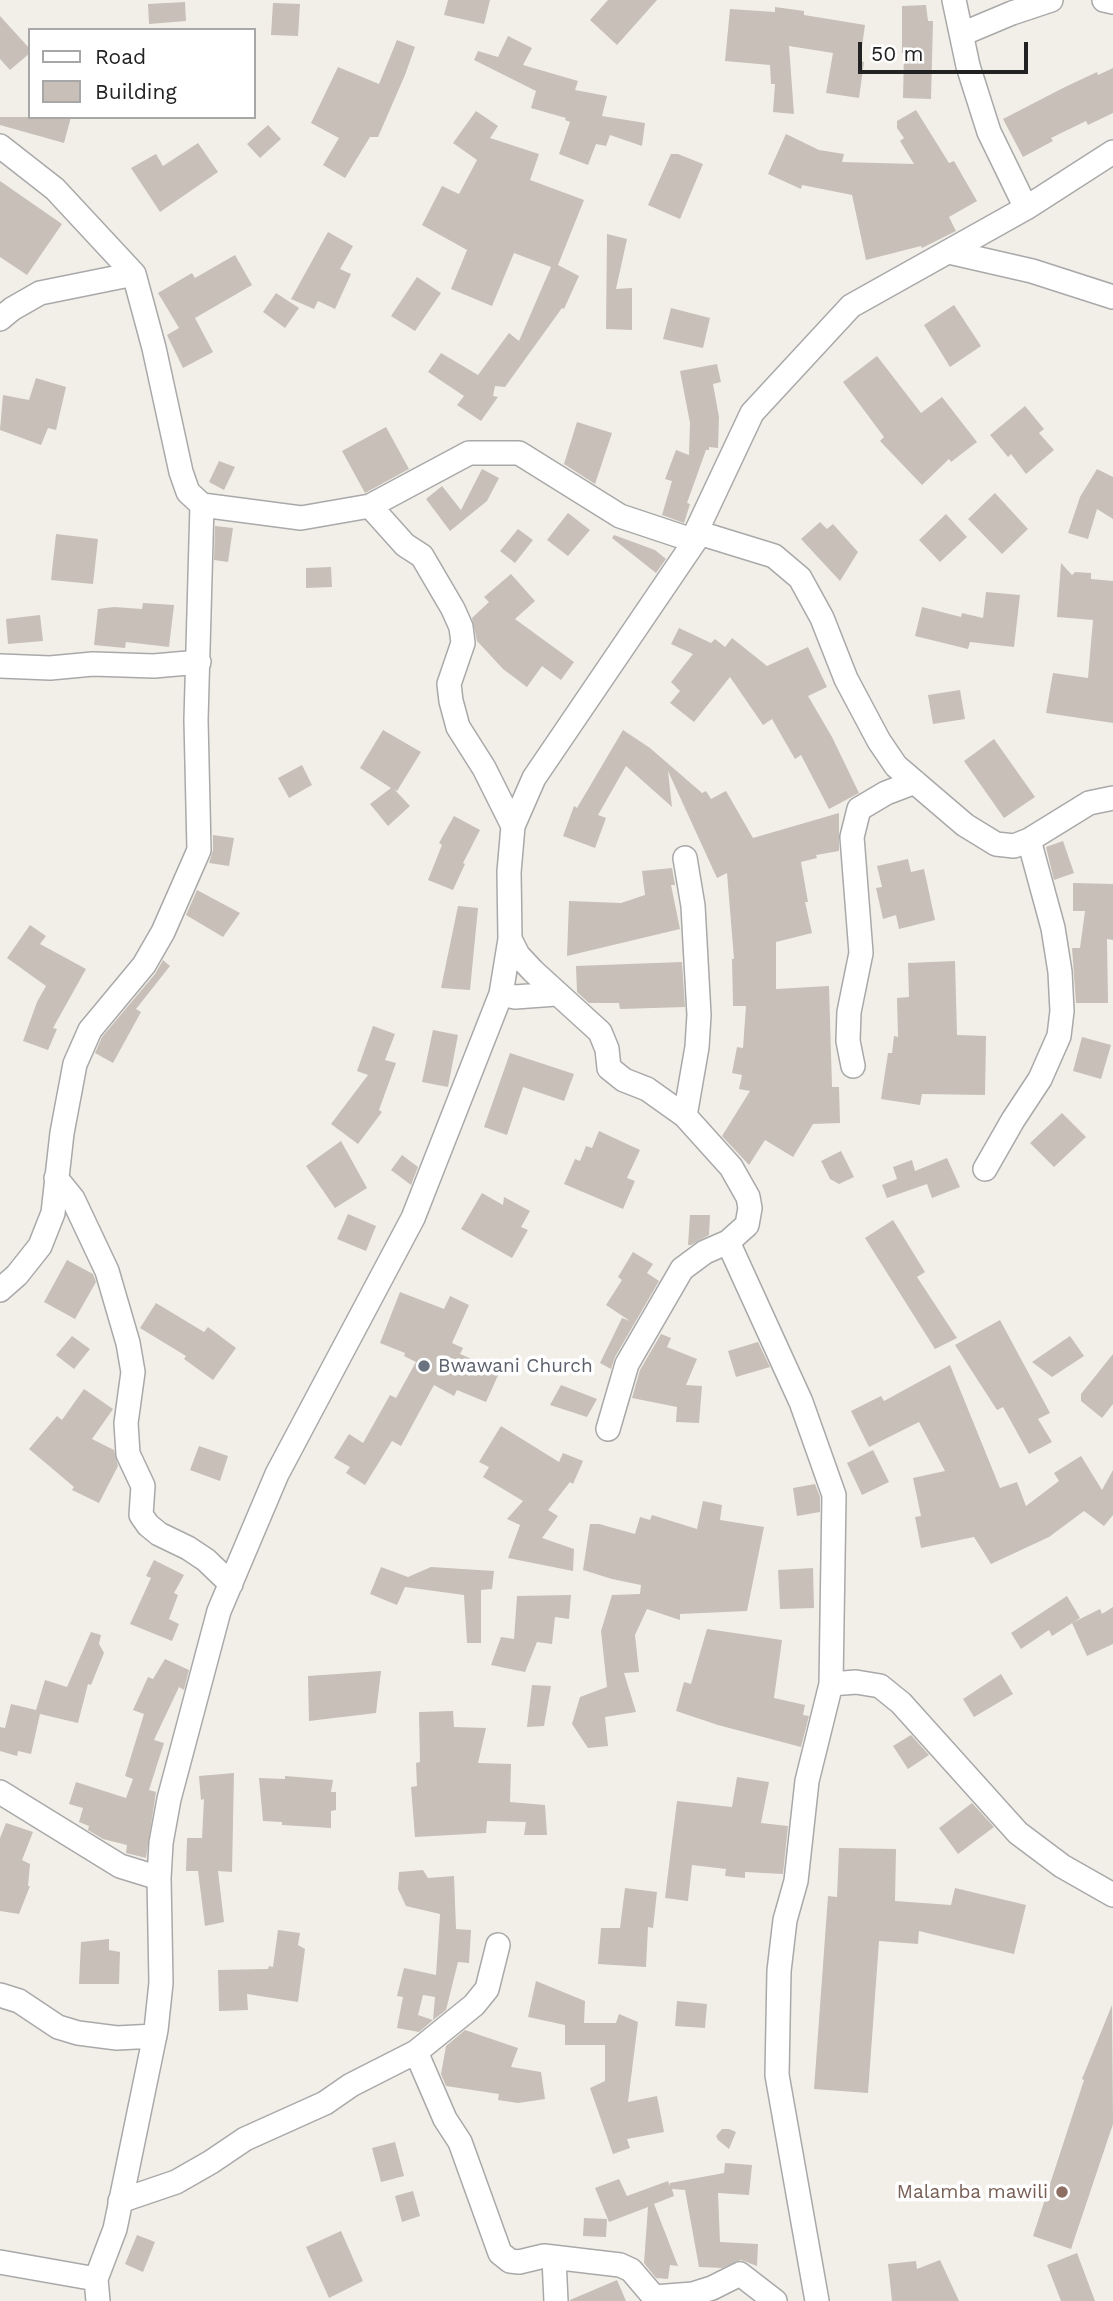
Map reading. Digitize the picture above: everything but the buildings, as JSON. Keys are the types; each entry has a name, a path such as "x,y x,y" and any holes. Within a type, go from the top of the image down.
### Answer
{"street":[{"path":"954,0 968,66 989,132 1026,208"},
{"path":"962,34 1051,0"},
{"path":"1104,0 1113,2"},
{"path":"0,146 55,189 134,274 154,348 181,472 188,492 202,505 301,518 370,506 469,453 519,453 621,516 774,556 800,578 822,618 846,679 879,741 896,766 965,825 996,844 1014,846 1029,840 1089,803 1113,798"},
{"path":"0,2262 97,2290 114,2229 155,2036 160,1983 161,1843 169,1799 219,1611 277,1474 413,1218 501,994 510,939 509,872 513,826 534,778 695,536 752,413 851,306 1026,208 1113,152"},
{"path":"948,252 1032,271 1113,298"},
{"path":"0,319 40,293 134,274"},
{"path":"0,1290 17,1275 40,1246 53,1213 62,1133 75,1064 90,1030 144,965 163,932 199,850 196,720 202,505"},
{"path":"370,506 405,545 422,556 453,609 461,627 463,643 449,684 458,727 484,768 513,826"},
{"path":"0,666 154,666 199,662"},
{"path":"853,1066 848,1041 849,1012 861,953 852,837 859,809 886,793 915,782"},
{"path":"985,1169 1040,1079 1059,1035 1062,1011 1054,928 1029,840"},
{"path":"685,858 693,906 699,1015 697,1047 685,1116"},
{"path":"510,939 518,955 600,1032 607,1049 609,1068 624,1080 647,1089 685,1116 731,1167 748,1197 750,1208 747,1225 729,1242 705,1252 682,1269 627,1364 608,1429"},
{"path":"501,994 515,997 556,993"},
{"path":"56,1178 73,1199 107,1271 128,1343 133,1372 126,1423 128,1454 143,1486 141,1515 159,1534 206,1560 231,1584"},
{"path":"729,1242 801,1402 834,1495 831,1684 807,1781 796,1881 785,1920 779,1971 777,2075 817,2301"},
{"path":"831,1684 856,1682 880,1686 901,1703 1018,1833 1062,1866 1113,1895"},
{"path":"0,1792 120,1867 159,1878"},
{"path":"120,2201 176,2182 245,2139 325,2103 351,2085 416,2052 474,2005 487,1989 498,1945"},
{"path":"0,1995 19,2001 58,2027 78,2034 117,2038 155,2036"},
{"path":"416,2052 445,2119 460,2142 500,2253 510,2261 519,2262 544,2256 620,2265 632,2270 654,2297 693,2294 740,2274 775,2301"},
{"path":"554,2259 556,2301"}],"place":[{"name":"Bwawani Church","path":"424,1366"},
{"name":"Malamba mawili","path":"1062,2192"}]}
